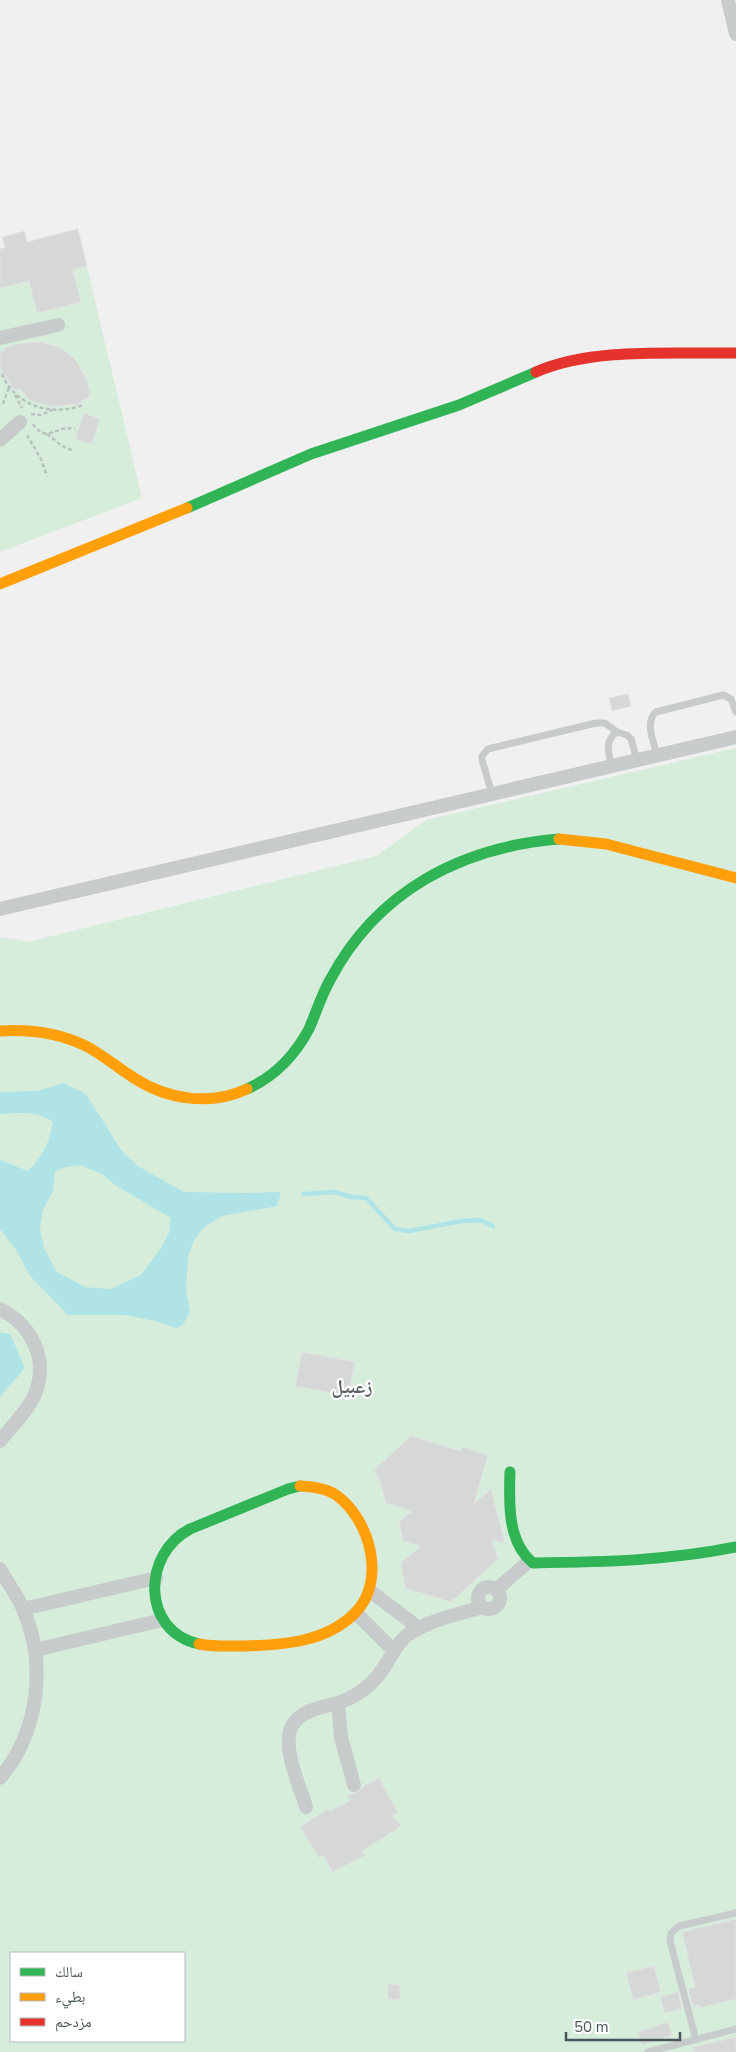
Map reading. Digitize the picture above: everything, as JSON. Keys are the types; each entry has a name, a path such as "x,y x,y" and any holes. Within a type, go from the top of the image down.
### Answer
{"street":[{"path":"728,0 736,34"},
{"path":"0,338 58,325"},
{"path":"0,584 134,531 311,454 459,405 562,362 604,355 736,353"},
{"path":"0,440 24,418"},
{"path":"0,909 736,737"},
{"path":"0,1031 29,1031 69,1039 87,1047 139,1082 173,1096 201,1099 229,1096 246,1090 263,1080 289,1058 308,1030 330,979 341,961 380,914 431,874 466,857 519,842 563,839 584,840 624,848 736,878"},
{"path":"0,1309 19,1321 28,1331 37,1349 40,1368 39,1382 28,1406 0,1441"},
{"path":"510,1472 510,1499 514,1527 522,1553 529,1561 538,1564 637,1561 696,1554 736,1546"},
{"path":"300,1486 313,1486 336,1494 345,1502 358,1521 369,1548 372,1576 370,1591 356,1613 322,1635 285,1644 207,1645 175,1635 162,1620 156,1598 156,1578 164,1550 186,1531 288,1489 300,1486"},
{"path":"306,1807 290,1754 289,1736 292,1727 305,1713 352,1698 375,1680 405,1638 419,1628 482,1607 479,1603 479,1593 487,1588 496,1590 529,1561"},
{"path":"0,1569 23,1609 35,1650 36,1683 31,1716 20,1748 0,1778"},
{"path":"23,1609 156,1578"},
{"path":"370,1591 419,1628"},
{"path":"356,1613 394,1651"},
{"path":"35,1650 162,1620"},
{"path":"338,1704 340,1737 354,1785"}],"lane":[{"path":"657,755 650,724 651,717 656,712 726,695 731,699 736,712"},
{"path":"492,794 482,760 482,756 488,749 596,723 605,723 617,732 622,732 630,739 637,760"},
{"path":"611,766 608,743 609,738 617,732"},
{"path":"696,2040 670,1940 671,1933 679,1926 736,1913"},
{"path":"648,2052 678,2048 696,2040 736,2030"}],"path":[{"path":"2,374 9,388 31,404 53,410 68,410 83,405"},
{"path":"3,404 9,388"},
{"path":"15,394 47,476"},
{"path":"24,418 41,415 53,410"},
{"path":"24,418 40,433 47,434 62,446 74,451"},
{"path":"47,434 61,428 76,429"}],"green space":[{"path":"78,229 142,498 0,552 0,249"},
{"path":"736,748 736,2052 0,2052 0,937 28,942 376,856 426,820"}],"water":[{"path":"64,1083 86,1094 122,1151 138,1166 184,1192 281,1192 277,1206 222,1216 204,1227 194,1240 188,1257 186,1290 190,1311 183,1325 176,1328 156,1321 124,1315 68,1315 30,1276 16,1250 0,1229 0,1160 28,1171 45,1149 53,1122 34,1114 0,1114 0,1092 36,1091","holes":["80,1165 102,1174 115,1185 171,1218 169,1233 161,1248 141,1275 110,1289 85,1287 57,1272 44,1248 40,1228 43,1210 53,1191 55,1172 66,1167"]},
{"path":"0,1332 10,1334 25,1368 0,1397"}],"building":[{"path":"78,229 87,266 73,270 81,302 37,313 29,281 0,288 0,249 5,248 2,237 24,231 27,242"},
{"path":"40,342 59,347 74,358 85,376 90,392 89,397 78,404 52,407 30,400 19,388 17,391 12,387 0,368 0,353 7,347 17,344"},
{"path":"84,413 100,419 92,444 75,439"},
{"path":"628,694 631,706 612,711 609,698"},
{"path":"302,1352 355,1362 348,1396 295,1386"},
{"path":"411,1436 461,1451 462,1447 488,1455 474,1504 491,1489 505,1543 492,1540 498,1559 451,1602 405,1588 401,1563 421,1546 403,1541 399,1522 412,1511 386,1503 381,1484 374,1470"},
{"path":"379,1778 398,1813 392,1816 402,1826 362,1851 366,1855 332,1872 324,1855 319,1858 300,1827 328,1809 330,1811 350,1801 347,1795 357,1793 363,1787"},
{"path":"736,1919 736,1999 699,2008 699,2005 693,2006 688,1989 695,1987 682,1932"},
{"path":"654,1966 661,1992 633,2000 626,1973"},
{"path":"388,1984 400,1985 400,2000 388,1999"},
{"path":"678,1992 682,2009 664,2013 660,1997"},
{"path":"668,2022 672,2035 642,2045 638,2032"},
{"path":"736,2037 736,2052 694,2052 693,2047"}],"waterway":[{"path":"304,1194 334,1192 352,1197 366,1198 395,1229 409,1231 462,1221 480,1220 493,1226"}],"traffic: fast":[{"path":"187,508 311,454 459,405 536,372"},
{"path":"247,1089 275,1072 297,1048 309,1029 330,980 349,949 372,922 397,898 425,879 456,864 488,852 523,844 559,839"},
{"path":"510,1472 510,1508 514,1533 518,1544 533,1563 660,1558 736,1547"},
{"path":"199,1644 180,1636 166,1624 158,1608 155,1591 156,1573 163,1556 174,1541 190,1529 288,1489 300,1486"}],"traffic: slow":[{"path":"0,584 187,508"},
{"path":"559,839 606,844 736,878"},
{"path":"0,1031 44,1033 76,1042 86,1046 147,1085 175,1096 204,1099 219,1098 247,1089"},
{"path":"199,1644 210,1646 260,1645 304,1640 318,1636 344,1623 365,1600 372,1568 370,1551 358,1519 336,1495 319,1488 300,1486"}],"traffic: jam":[{"path":"536,372 558,364 608,355 736,353"}],"district":[{"name":"زعبيل","path":"352,1387"}]}
